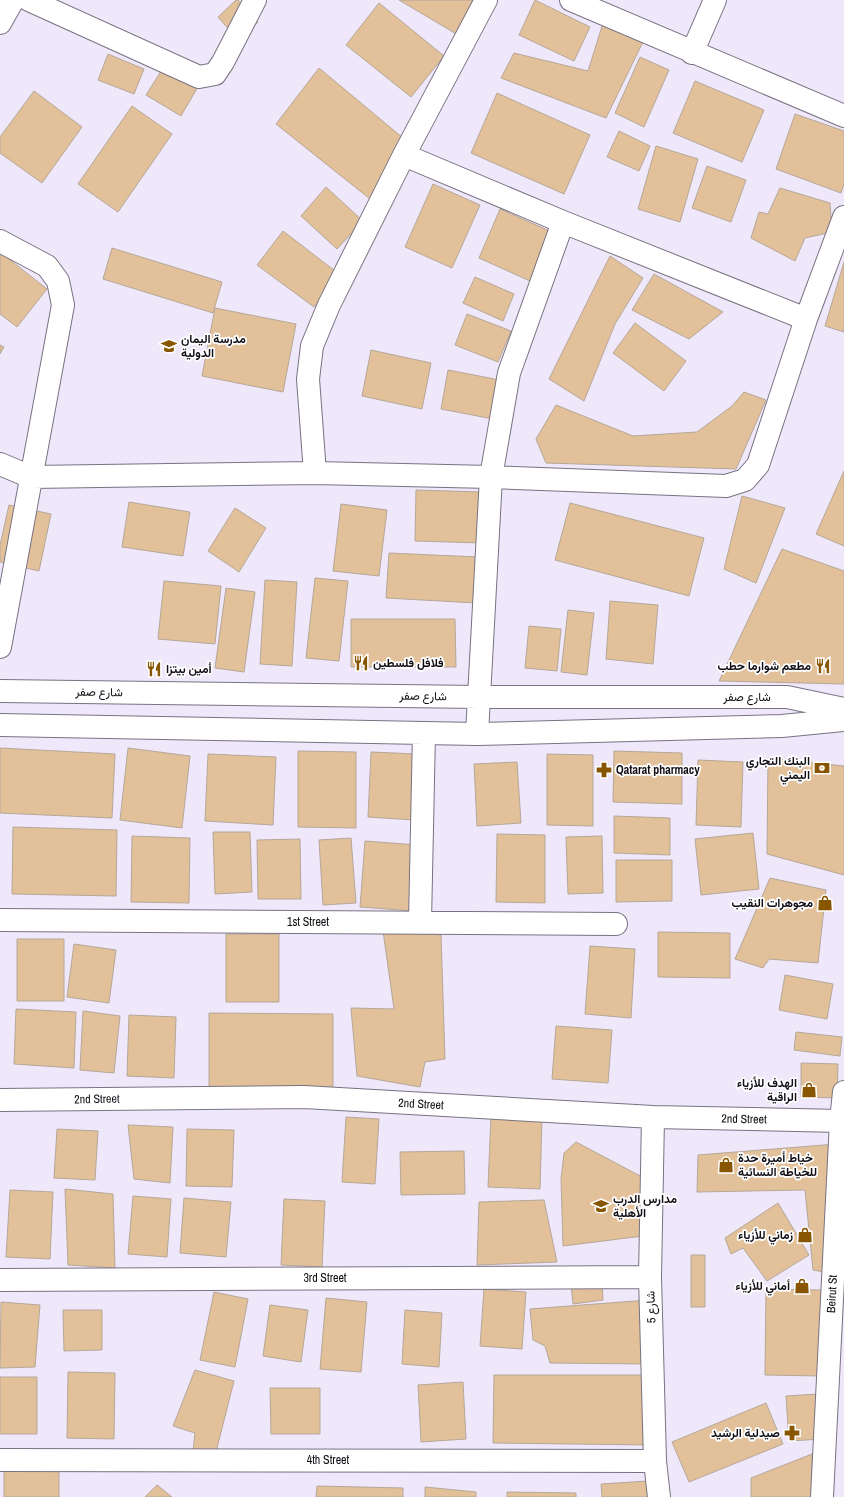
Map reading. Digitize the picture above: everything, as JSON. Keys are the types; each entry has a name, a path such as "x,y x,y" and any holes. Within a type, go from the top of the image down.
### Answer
{"street":[{"path":"0,23 13,0"},
{"path":"29,0 199,77 214,74 223,62 255,0"},
{"path":"315,473 308,379 312,346 329,305 404,155 486,0"},
{"path":"571,0 692,53 844,116"},
{"path":"692,53 715,0"},
{"path":"404,155 563,222 806,320"},
{"path":"0,464 31,477 315,473 491,477 726,486 744,480 758,464 806,320 844,218"},
{"path":"477,734 491,477 509,374 563,222"},
{"path":"0,241 47,266 58,281 63,305 0,647"},
{"name":"شارع صفر","path":"0,691 480,697 787,697 844,709"},
{"path":"0,725 477,734 782,726 844,720"},
{"path":"420,922 424,733"},
{"name":"1st Street","path":"0,920 616,924"},
{"name":"Beirut St","path":"822,1497 841,1122 844,1092"},
{"name":"2nd Street","path":"0,1100 304,1097 653,1117 841,1122"},
{"name":"شارع 5","path":"653,1117 650,1277 655,1461 659,1497"},
{"name":"3rd Street","path":"0,1280 650,1277"},
{"name":"4th Street","path":"0,1460 655,1461"}],"building":[{"path":"236,0 238,0 258,22 238,40 218,17"},
{"path":"399,0 478,0 458,35"},
{"path":"535,0 590,27 574,61 519,35"},
{"path":"379,3 444,56 411,97 346,45"},
{"path":"603,23 643,42 606,118 501,78 514,53 588,71"},
{"path":"108,54 144,69 134,94 98,80"},
{"path":"640,57 669,70 644,127 615,113"},
{"path":"165,65 199,85 181,116 146,95"},
{"path":"319,68 403,138 370,199 276,124"},
{"path":"695,81 764,110 742,162 673,133"},
{"path":"34,91 82,127 42,183 0,153 0,137"},
{"path":"497,93 590,135 564,194 471,153"},
{"path":"132,106 172,134 118,212 78,184"},
{"path":"795,114 844,131 844,184 841,193 776,169"},
{"path":"619,131 650,146 639,171 607,157"},
{"path":"656,146 698,159 680,222 638,209"},
{"path":"707,166 746,180 731,222 692,208"},
{"path":"433,184 480,205 452,268 405,247"},
{"path":"326,187 363,221 337,249 301,216"},
{"path":"780,188 830,203 832,232 805,238 795,261 751,238 759,212 768,214"},
{"path":"500,209 552,232 530,281 479,258"},
{"path":"283,231 339,274 314,307 257,265"},
{"path":"112,248 222,282 213,313 103,279"},
{"path":"0,252 47,289 17,327 0,314"},
{"path":"610,256 643,278 615,324 584,401 549,379"},
{"path":"844,262 844,332 825,326"},
{"path":"654,274 723,312 689,339 632,310"},
{"path":"475,277 514,294 503,321 463,303"},
{"path":"215,308 296,324 283,392 202,376"},
{"path":"467,314 511,331 498,362 455,345"},
{"path":"635,323 686,361 664,391 613,353"},
{"path":"0,345 4,347 0,354"},
{"path":"371,350 431,363 422,409 362,396"},
{"path":"448,370 500,380 493,419 441,409"},
{"path":"744,392 766,400 736,469 546,463 536,439 556,405 633,436 697,432 732,406"},
{"path":"844,471 844,546 816,534"},
{"path":"416,490 482,492 481,543 415,541"},
{"path":"742,496 785,508 756,583 724,569"},
{"path":"129,502 190,512 183,556 122,547"},
{"path":"570,503 704,538 689,596 555,560"},
{"path":"341,504 387,510 379,576 333,571"},
{"path":"9,505 51,514 39,571 0,562 0,545"},
{"path":"235,508 266,528 239,572 208,551"},
{"path":"782,549 844,571 844,684 719,681"},
{"path":"389,553 478,557 476,603 386,598"},
{"path":"315,578 348,581 339,661 306,658"},
{"path":"265,580 297,582 292,666 260,664"},
{"path":"164,581 221,586 215,644 158,639"},
{"path":"226,588 255,592 244,672 215,668"},
{"path":"610,601 658,605 653,664 606,659"},
{"path":"568,610 594,613 587,675 561,672"},
{"path":"351,619 455,619 456,667 351,667"},
{"path":"529,626 561,629 557,671 525,668"},
{"path":"0,748 115,754 112,818 0,813"},
{"path":"128,748 190,756 182,828 120,820"},
{"path":"298,751 356,752 356,828 298,827"},
{"path":"614,751 682,753 682,804 613,802"},
{"path":"371,752 417,754 415,820 368,817"},
{"path":"208,754 276,757 273,825 205,821"},
{"path":"547,754 593,755 593,826 547,825"},
{"path":"768,758 844,766 844,875 767,854"},
{"path":"698,760 743,762 741,827 696,825"},
{"path":"517,762 521,823 477,826 474,764"},
{"path":"614,816 670,818 670,855 614,853"},
{"path":"13,827 117,830 116,896 12,894"},
{"path":"213,832 250,832 252,892 215,894"},
{"path":"753,833 759,889 701,895 695,839"},
{"path":"497,834 545,835 545,903 496,902"},
{"path":"132,836 190,838 189,903 131,902"},
{"path":"602,836 603,893 568,894 566,837"},
{"path":"351,838 356,903 323,905 319,840"},
{"path":"300,839 301,899 258,899 257,840"},
{"path":"365,841 418,845 414,911 360,907"},
{"path":"616,860 672,860 672,901 616,902"},
{"path":"770,878 826,890 818,963 769,959 763,968 735,959"},
{"path":"383,931 441,935 445,1059 425,1062 420,1087 357,1076 351,1008 394,1009"},
{"path":"658,932 730,933 730,978 658,977"},
{"path":"226,934 279,934 279,1002 226,1002"},
{"path":"17,939 64,939 64,1001 17,1001"},
{"path":"74,944 116,950 109,1003 67,997"},
{"path":"590,946 635,949 631,1018 585,1014"},
{"path":"785,975 833,984 827,1019 779,1010"},
{"path":"16,1009 76,1012 74,1068 14,1064"},
{"path":"83,1011 120,1016 114,1073 80,1070"},
{"path":"209,1013 333,1014 333,1089 209,1087"},
{"path":"129,1015 176,1017 174,1078 127,1076"},
{"path":"556,1026 612,1030 608,1083 552,1079"},
{"path":"796,1032 842,1037 840,1056 794,1050"},
{"path":"801,1063 838,1064 837,1098 801,1097"},
{"path":"491,1115 542,1117 540,1189 488,1187"},
{"path":"346,1117 379,1119 375,1184 342,1182"},
{"path":"128,1125 173,1127 170,1183 134,1179"},
{"path":"57,1129 98,1131 95,1180 54,1178"},
{"path":"187,1129 234,1130 232,1187 186,1186"},
{"path":"576,1142 644,1178 643,1236 563,1246 561,1179 564,1153"},
{"path":"837,1144 829,1273 813,1270 805,1190 697,1192 698,1155"},
{"path":"464,1151 465,1194 401,1195 400,1152"},
{"path":"65,1189 113,1194 115,1268 68,1265"},
{"path":"10,1190 53,1192 50,1259 6,1257"},
{"path":"133,1196 171,1199 167,1257 128,1254"},
{"path":"184,1198 231,1202 226,1257 180,1253"},
{"path":"284,1199 325,1201 322,1267 281,1265"},
{"path":"544,1200 557,1262 477,1265 479,1202"},
{"path":"778,1203 809,1255 767,1281 743,1248 731,1254 725,1238"},
{"path":"691,1255 705,1255 705,1307 691,1307"},
{"path":"602,1282 603,1300 573,1304 571,1285"},
{"path":"484,1289 526,1292 522,1349 480,1346"},
{"path":"766,1289 822,1290 821,1376 765,1375"},
{"path":"214,1292 248,1299 235,1367 200,1360"},
{"path":"326,1298 367,1302 361,1372 320,1369"},
{"path":"648,1300 648,1364 550,1363 545,1346 533,1340 530,1309"},
{"path":"1,1302 40,1305 35,1367 0,1368"},
{"path":"270,1305 308,1310 301,1362 263,1356"},
{"path":"63,1310 102,1310 102,1350 64,1351"},
{"path":"405,1310 442,1313 439,1367 402,1364"},
{"path":"195,1370 234,1381 216,1452 193,1451 195,1433 173,1426"},
{"path":"68,1372 115,1373 114,1439 67,1438"},
{"path":"494,1375 647,1375 650,1445 493,1443"},
{"path":"0,1377 37,1377 37,1434 0,1434"},
{"path":"463,1382 466,1439 421,1442 418,1385"},
{"path":"270,1388 320,1388 320,1434 271,1434"},
{"path":"818,1394 822,1439 789,1441 786,1396"},
{"path":"766,1403 783,1444 689,1482 672,1442"},
{"path":"812,1454 812,1497 751,1497 751,1478"},
{"path":"4,1467 59,1468 59,1497 4,1497"},
{"path":"648,1481 649,1497 602,1497 601,1484"},
{"path":"157,1485 172,1497 145,1497"},
{"path":"317,1486 403,1488 403,1497 316,1497"},
{"path":"425,1487 476,1492 476,1497 425,1497"},
{"path":"507,1492 576,1493 576,1497 507,1497"}],"place":[{"name":"مدرسة اليمان الدولية","path":"169,346"},
{"name":"فلافل فلسطين","path":"361,663"},
{"name":"مطعم شوارما حطب","path":"823,666"},
{"name":"أمين بيتزا","path":"154,669"},
{"name":"البنك التجاري اليمني","path":"822,768"},
{"name":"Qatarat pharmacy","path":"604,770"},
{"name":"مجوهرات النقيب","path":"825,903"},
{"name":"الهدف للأزياء الراقية","path":"809,1090"},
{"name":"خياط أميرة حدة للخياطة النسائية","path":"726,1165"},
{"name":"مدارس الدرب الأهلية","path":"601,1206"},
{"name":"زماني للأزياء","path":"805,1235"},
{"name":"أماني للأزياء","path":"802,1286"},
{"name":"صيدلية الرشيد","path":"792,1433"}]}
